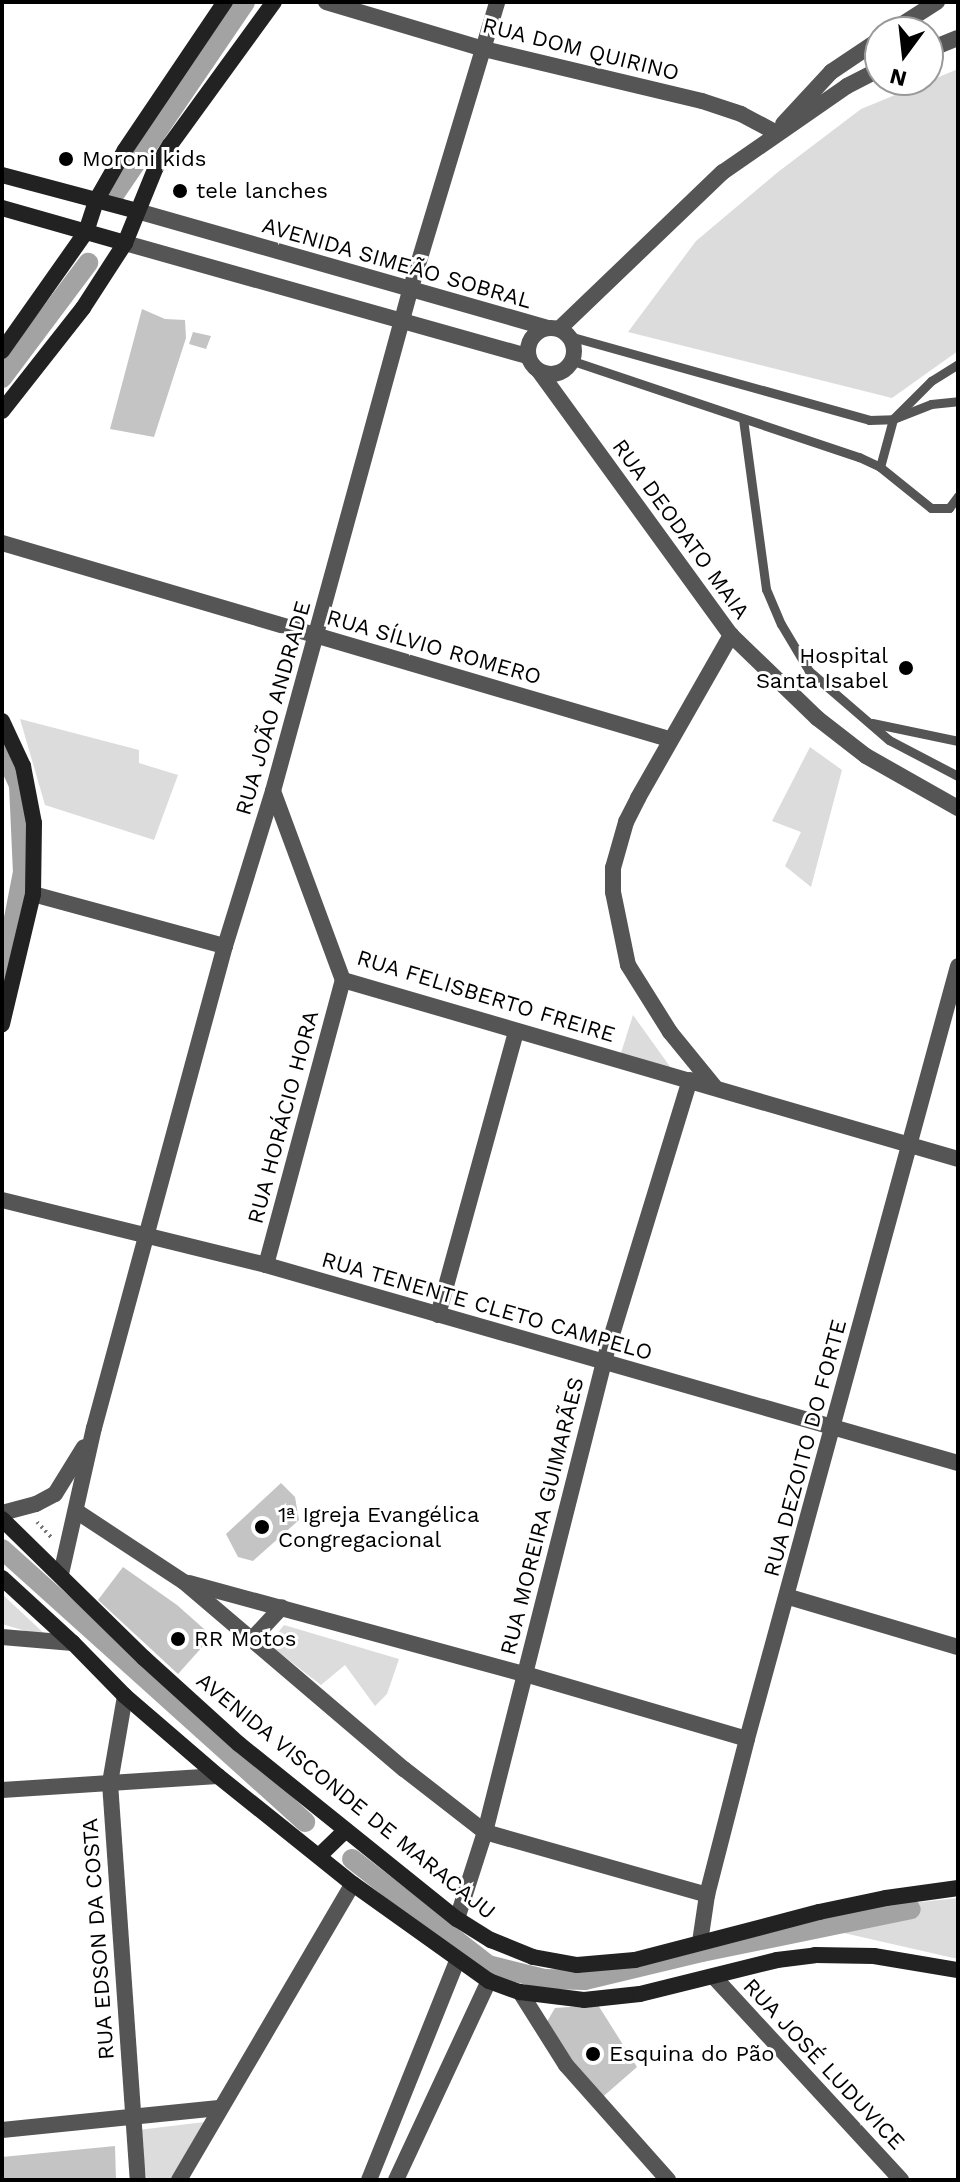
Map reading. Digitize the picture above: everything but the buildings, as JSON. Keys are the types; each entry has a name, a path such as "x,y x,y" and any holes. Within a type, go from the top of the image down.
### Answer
{"main road":[{"path":"2,351 86,232 97,199 125,150 225,2"},
{"path":"2,411 83,308 125,243 137,211 170,145 274,2"},
{"name":"AVENIDA SIMEÃO SOBRAL","path":"2,175 137,211"},
{"path":"2,208 125,243"},
{"path":"2,721 17,750 28,786 34,823 33,894 2,1024"},
{"name":"AVENIDA VISCONDE DE MARACAJU","path":"2,1516 198,1707 346,1830 457,1919 491,1940 533,1957 577,1965 635,1960 873,1900 958,1888"},
{"path":"2,1578 125,1696 218,1776 353,1884 489,1981 520,1992 561,1999 611,1998 714,1977 777,1960 836,1954 874,1956 958,1970"},
{"path":"319,1856 346,1830"}],"street":[{"name":"RUA DOM QUIRINO","path":"326,2 484,49 702,101 741,114 776,133"},
{"name":"RUA JOÃO ANDRADE","path":"61,1574 94,1428 225,946 317,636 410,291 497,2"},
{"path":"915,16 937,2"},
{"path":"776,133 798,103 831,72 864,50"},
{"path":"528,356 530,341 559,331 723,172 776,133 864,77"},
{"name":"AVENIDA SIMEÃO SOBRAL","path":"137,211 559,331"},
{"path":"125,243 528,356 539,371 558,374 573,361 574,347 559,331"},
{"name":"RUA DEODATO MAIA","path":"539,371 731,635 817,718 866,756 958,808"},
{"name":"RUA SÍLVIO ROMERO","path":"2,543 669,739"},
{"path":"714,1086 670,1032 628,965 613,892 613,868 626,822 669,739 731,635"},
{"name":"RUA FELISBERTO FREIRE","path":"273,791 343,980 958,1159"},
{"path":"33,894 225,946"},
{"name":"RUA DEZOITO DO FORTE","path":"700,1942 707,1895 747,1739 789,1597 958,966"},
{"name":"RUA HORÁCIO HORA","path":"266,1265 343,980"},
{"path":"438,1315 516,1032"},
{"name":"RUA MOREIRA GUIMARÃES","path":"457,1919 485,1832 603,1364 690,1080"},
{"name":"RUA TENENTE CLETO CAMPELO","path":"2,1200 266,1265 603,1364 958,1463"},
{"name":"RUA JOÃO ANDRADE","path":"2,1516 55,1494 71,1473 94,1428"},
{"path":"76,1511 184,1582 404,1769 485,1832 707,1895"},
{"path":"184,1582 525,1674 747,1739"},
{"path":"789,1597 958,1647"},
{"path":"253,1638 282,1607"},
{"path":"2,1637 73,1643"},
{"name":"RUA EDSON DA COSTA","path":"125,1696 110,1783 131,2118 138,2180"},
{"path":"2,1790 218,1776"},
{"path":"179,2180 353,1884"},
{"path":"369,2180 457,1961"},
{"name":"RUA JOSÉ LUDUVICE","path":"714,1977 901,2180"},
{"path":"396,2180 489,1981"},
{"path":"520,1992 566,2065 668,2180"},
{"path":"2,2130 219,2108"}],"lane":[{"path":"559,331 855,418 893,419 931,404 958,401"},
{"path":"573,361 822,443 880,467 931,508 949,508 958,496"},
{"path":"880,467 893,419 931,381 958,364"},
{"path":"743,419 766,589 809,671 889,740 958,776"},
{"path":"872,723 958,741"}],"shaded area":[{"path":"958,69 958,351 892,398 628,332 696,241 778,172 861,109 893,96 944,96 944,75"},
{"path":"20,719 139,750 139,763 178,775 154,840 45,805"},
{"path":"810,747 842,770 811,887 785,866 801,832 772,821"},
{"path":"633,1015 671,1068 621,1053"},
{"path":"2,1594 49,1638 2,1624"},
{"path":"284,1625 399,1659 387,1694 375,1706 345,1665 321,1685 273,1648 271,1641"},
{"path":"958,1898 958,1959 835,1931 912,1914 912,1903"},
{"path":"205,2122 172,2180 147,2180 138,2130"}],"waterway":[{"path":"114,195 245,2"},
{"path":"2,378 88,263"},
{"path":"2,748 19,785 23,872 2,980"},
{"path":"2,1549 305,1822"},
{"path":"352,1859 488,1965 544,1979 585,1980 702,1952 911,1909"}],"place":[{"name":"Moroni kids","path":"66,159"},
{"name":"tele lanches","path":"180,191"},
{"name":"Hospital Santa Isabel","path":"906,668"},
{"name":"1ª Igreja Evangélica Congregacional","path":"262,1527"},
{"name":"RR Motos","path":"178,1639"},
{"name":"Esquina do Pão","path":"593,2054"}]}
